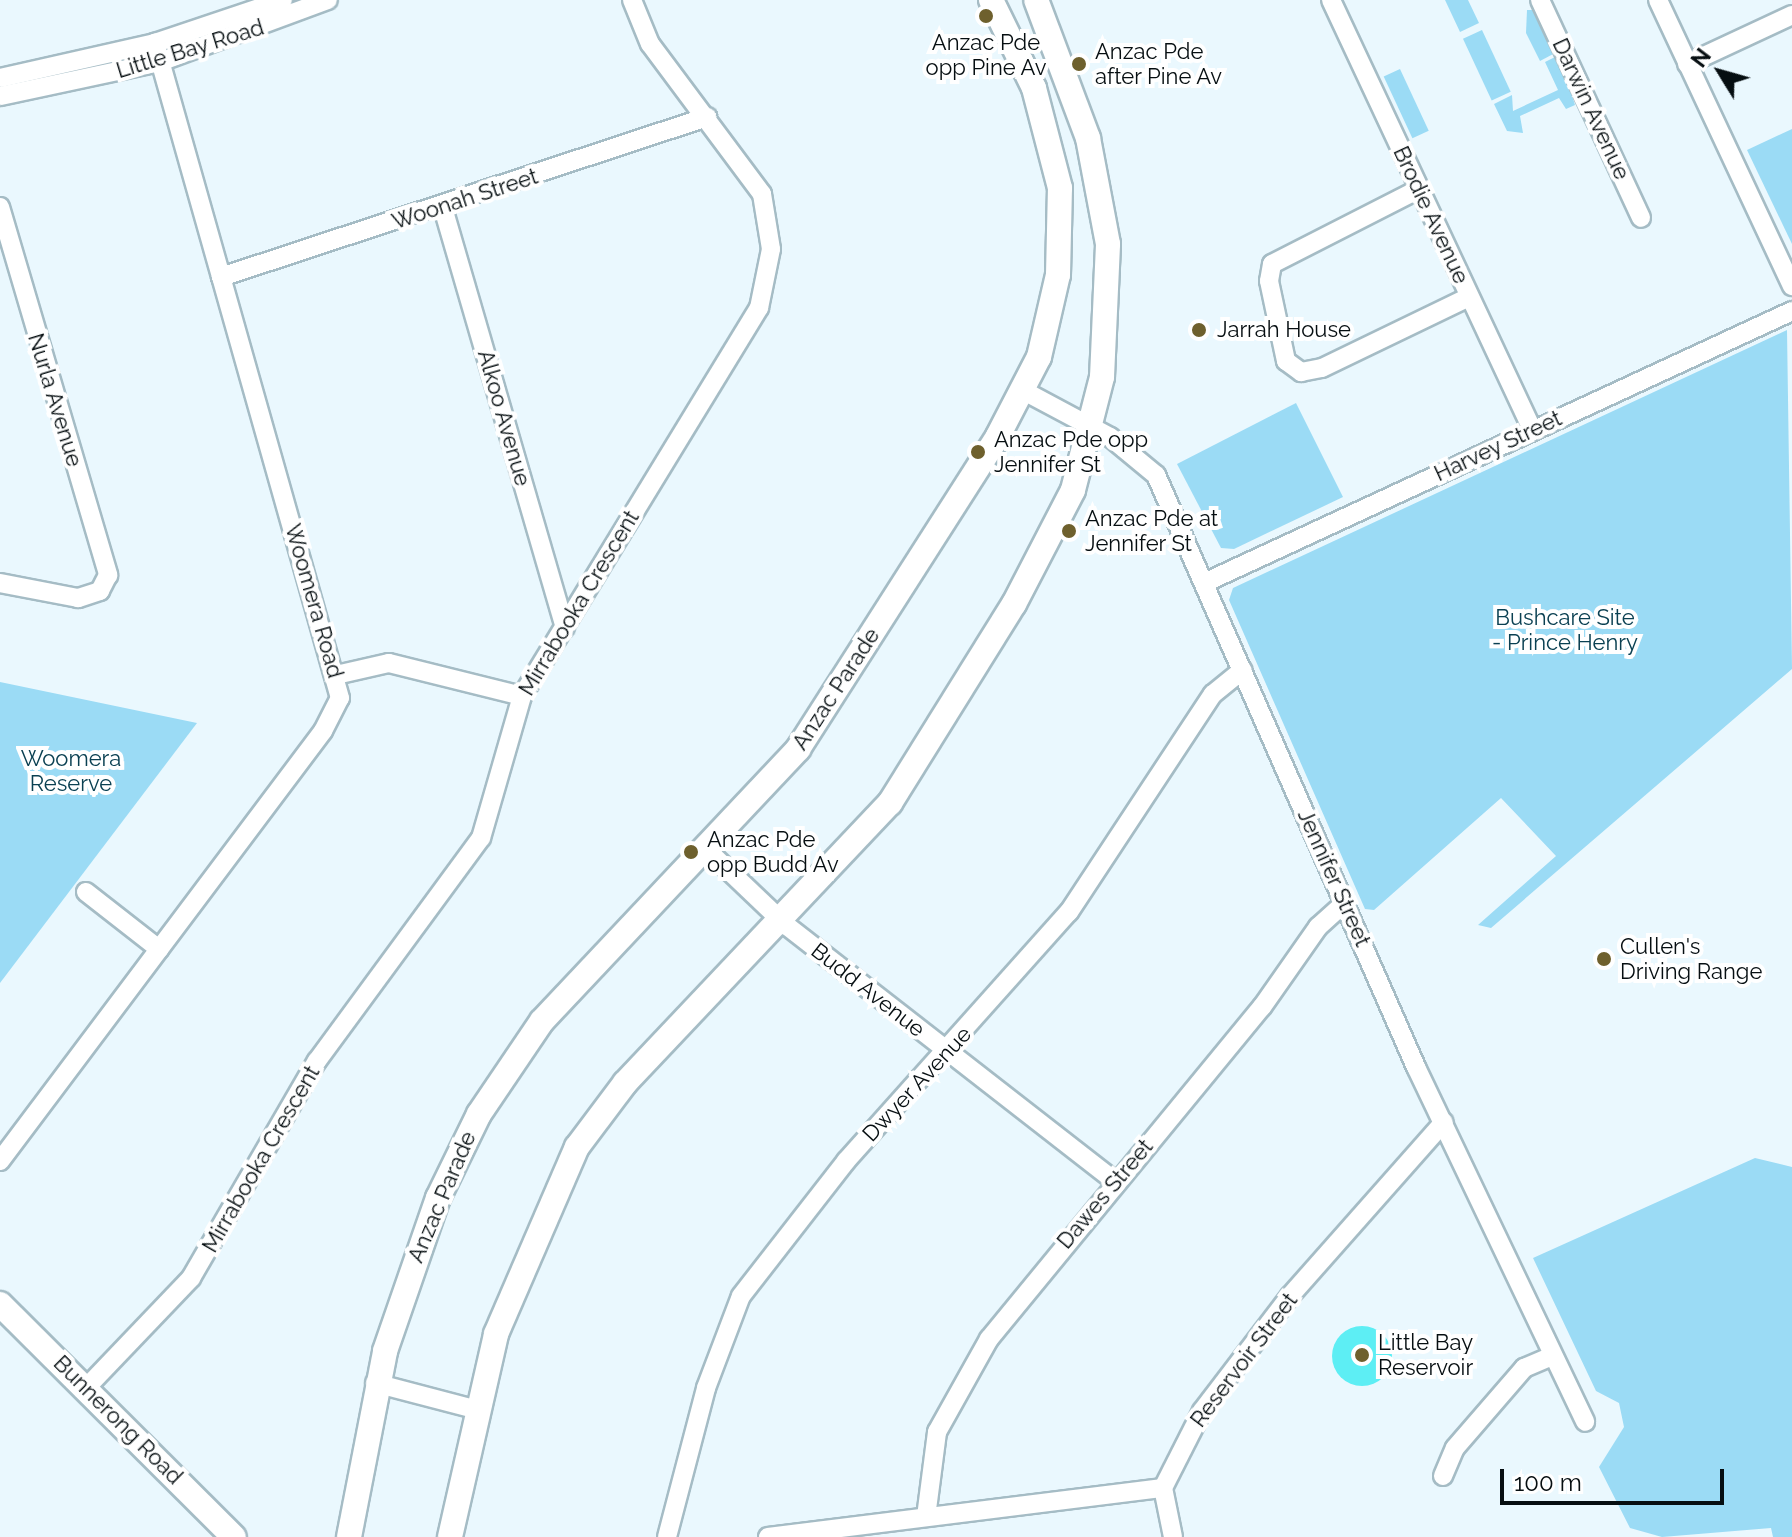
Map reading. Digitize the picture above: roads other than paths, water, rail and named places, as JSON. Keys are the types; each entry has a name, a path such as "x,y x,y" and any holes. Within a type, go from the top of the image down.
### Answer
{"main road":[{"name":"Anzac Parade","path":"349,1537 375,1383 438,1198 498,1082 542,1021 807,736 1024,391 1055,293 1060,188 1034,88 991,0"},
{"path":"450,1537 474,1409 511,1288 582,1138 899,790 1036,563 1073,490 1092,428 1109,320 1105,219 1085,128 1036,0"},
{"name":"Bunnerong Road","path":"0,1304 87,1387 234,1537"}],"street":[{"name":"Little Bay Road","path":"0,78 155,43 283,0"},
{"name":"Little Bay Road","path":"0,96 160,62 328,0"},
{"name":"Mirrabooka Crescent","path":"87,1387 191,1278 324,1050 481,838 522,696 759,308 771,249 762,194 650,44 632,0"},
{"name":"Brodie Avenue","path":"1331,0 1532,430"},
{"name":"Darwin Avenue","path":"1540,0 1641,218"},
{"path":"1658,0 1792,286"},
{"path":"1687,64 1792,15"},
{"name":"Woomera Road","path":"0,1161 334,715 336,675 155,43"},
{"name":"Woonah Street","path":"221,277 443,208 707,117"},
{"path":"1419,189 1272,264 1269,281 1286,361 1301,372 1322,368 1469,297"},
{"name":"Nurla Avenue","path":"0,207 108,575 100,591 78,598 0,583"},
{"name":"Alkoo Avenue","path":"443,208 565,628"},
{"path":"0,284 19,279"},
{"name":"Harvey Street","path":"1204,583 1792,311"},
{"name":"Jennifer Street","path":"1024,391 1146,460 1444,1122 1585,1422"},
{"path":"336,675 389,663 522,696"},
{"name":"Dwyer Avenue","path":"667,1537 706,1388 741,1296 846,1161 949,1052 1069,912 1213,694 1243,670"},
{"name":"Budd Avenue","path":"705,848 781,921 1114,1181"},
{"path":"86,892 159,949"},
{"name":"Dawes Street","path":"926,1517 937,1432 962,1384 1021,1294 1262,1007 1318,927 1345,903"},
{"name":"Reservoir Street","path":"1163,1488 1229,1372 1444,1122"},
{"path":"1443,1476 1455,1448 1524,1368 1552,1356"},
{"path":"375,1383 474,1409"},
{"path":"768,1537 1163,1488 1173,1537"}],"place":[{"name":"Anzac Pde opp Pine Av","path":"986,16"},
{"name":"Anzac Pde after Pine Av","path":"1079,64"},
{"name":"Jarrah House","path":"1199,330"},
{"name":"Anzac Pde opp Jennifer St","path":"978,452"},
{"name":"Anzac Pde at Jennifer St","path":"1069,531"},
{"name":"Anzac Pde opp Budd Av","path":"691,852"},
{"name":"Cullen's Driving Range","path":"1604,959"},
{"name":"Little Bay Reservoir","path":"1362,1355"}],"park label":[{"name":"Bushcare Site - Prince Henry","path":"1565,630"},
{"name":"Woomera Reserve","path":"71,770"}]}
